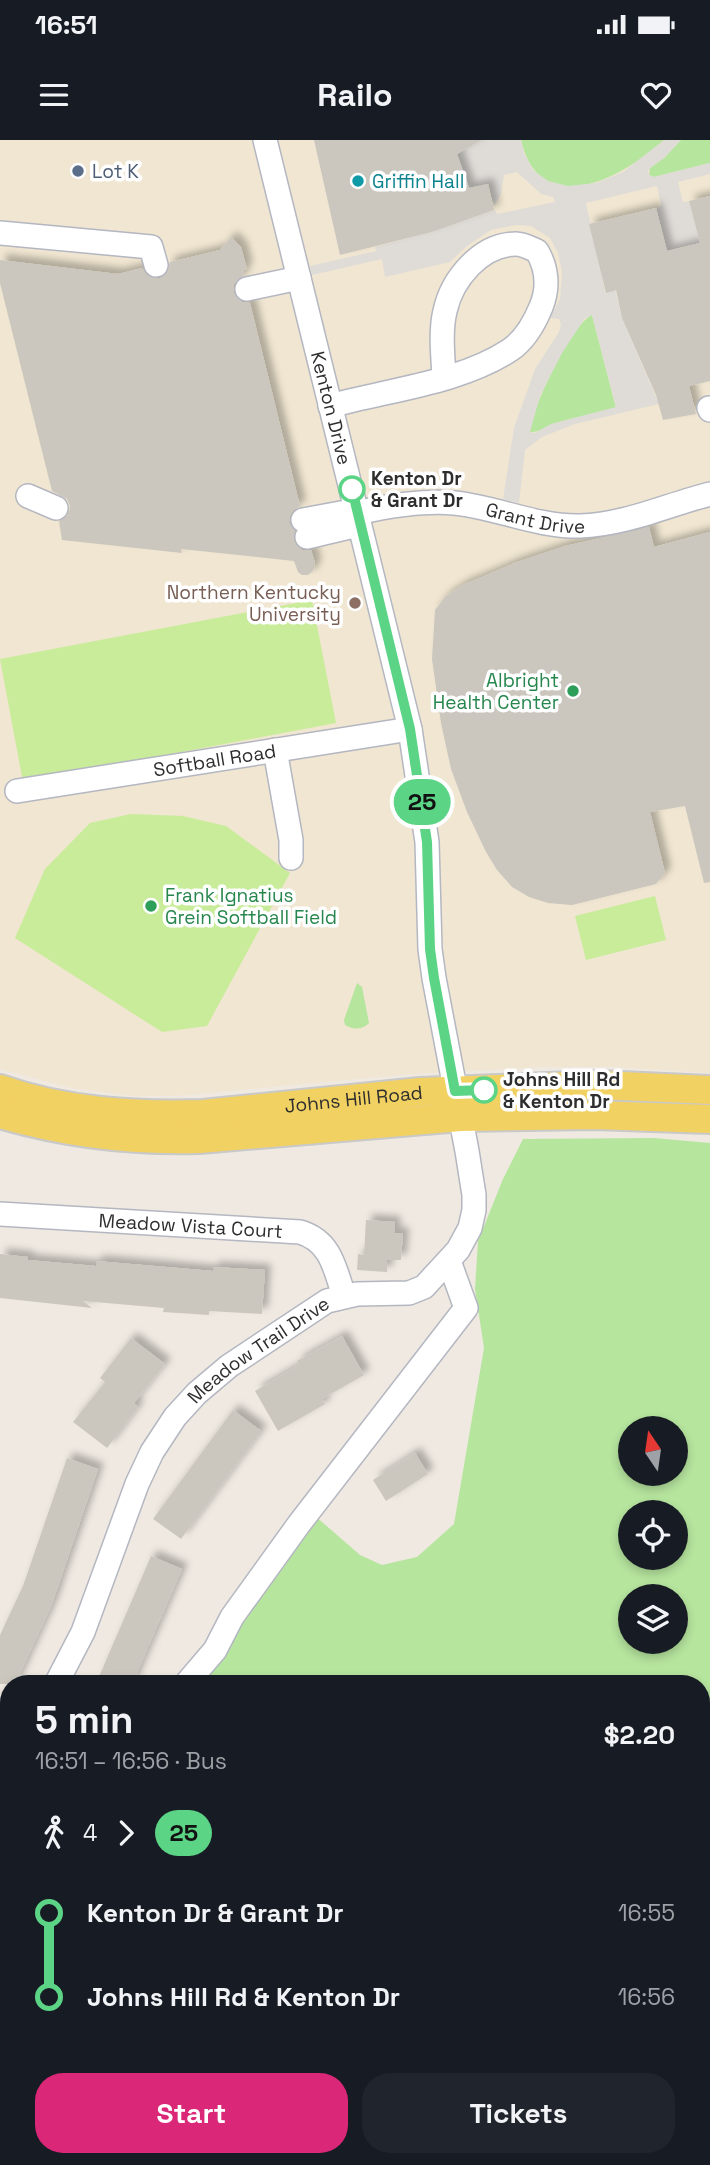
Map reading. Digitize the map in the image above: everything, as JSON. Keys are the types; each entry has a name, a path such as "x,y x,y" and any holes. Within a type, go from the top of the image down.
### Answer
{"main road":[{"name":"Johns Hill Road","path":"0,1114 66,1130 163,1140 199,1139 599,1085 710,1090"},
{"name":"Johns Hill Road","path":"0,1089 27,1099 82,1109 170,1115 376,1096 595,1115 710,1118"}],"street":[{"name":"Kenton Drive","path":"265,140 410,729 427,842 433,969 458,1104"},
{"path":"0,233 151,247 156,265"},
{"path":"330,406 444,377 482,365 511,349 527,334 537,317 545,291 544,264 537,250 518,243 493,248 467,268 451,292 444,314 444,377"},
{"path":"246,282 297,270"},
{"name":"Grant Drive","path":"305,529 395,505 454,503 538,523 581,526 638,516 710,494"},
{"path":"28,496 56,508"},
{"name":"Softball Road","path":"16,790 410,729"},
{"path":"275,750 291,840 291,858"},
{"name":"Meadow Trail Drive","path":"61,1675 83,1632 137,1484 152,1452 175,1417 197,1392 229,1366 327,1301 375,1292 409,1293 424,1287 458,1250 470,1228 474,1195 458,1104"},
{"name":"Meadow Vista Court","path":"0,1214 300,1232 317,1239 327,1249 344,1296"},
{"path":"194,1675 207,1661 232,1618 299,1524 466,1308 449,1261"}],"shaded area":[{"name":"Northern Kentucky University","path":"0,140 710,140 710,1073 612,1067 547,1067 411,1074 176,1096 131,1096 71,1088 0,1069"},
{"path":"476,140 521,140 533,170 548,181 568,186 596,183 623,172 664,140 681,140 650,168 649,175 654,177 710,163 710,174 678,182 683,202 689,201 700,243 667,251 656,208 661,206 657,186 586,203 605,292 615,290 622,318 659,404 575,424 542,437 525,450 519,503 503,499 514,428 535,369 561,325 559,319 550,318 560,299 562,272 558,253 550,238 531,226 516,225 491,230 467,246 450,262 385,277 382,259 312,275 310,266 376,251 375,247 432,232 495,210 497,214 555,202 553,197 541,194 517,172 504,175 501,194 494,206 488,184 457,191 457,154","holes":["592,315 616,407 551,424 535,433 530,432 540,396 562,353 585,318"]}],"green space":[{"path":"521,140 664,140 647,154 606,178 585,185 564,186 546,180 531,165"},
{"path":"681,140 710,140 710,163 654,177 649,175 650,168"},
{"path":"592,315 616,408 530,432 532,420 554,368 574,334"},
{"path":"312,600 336,723 23,782 0,659"},
{"name":"Frank Ignatius Grein Softball Field","path":"131,814 183,816 226,826 290,873 207,1026 162,1032 15,938 45,869 90,823"},
{"path":"655,896 666,940 586,960 575,916"},
{"path":"357,983 362,987 369,1023 363,1027 351,1028 345,1025 344,1020"},
{"path":"654,1138 710,1143 710,1675 200,1675 314,1515 360,1555 382,1565 417,1557 454,1524 484,1348 475,1289 478,1241 503,1179 523,1139"}],"building":[{"path":"314,140 481,140 457,154 469,188 488,184 494,210 432,232 340,255"},
{"path":"710,196 710,381 689,386 696,414 663,420 656,395 622,318 616,290 606,293 589,224 656,208 667,251 700,243 689,201"},
{"path":"231,237 241,247 247,269 243,270 244,275 234,284 234,293 242,302 250,303 300,506 293,510 289,523 295,531 294,541 302,550 311,550 315,563 313,571 302,575 294,561 181,549 182,553 62,540 59,521 69,514 70,506 67,499 52,491 0,283 0,260 118,274 142,268 147,275 159,279 166,274 170,262 220,250"},
{"name":"Albright Health Center","path":"649,527 654,547 710,532 710,882 704,883 685,806 650,812 665,873 656,884 572,905 548,903 529,897 512,887 486,852 467,812 451,769 441,723 432,659 435,610 446,596 463,585 517,562 565,546"},
{"path":"366,1220 395,1222 394,1233 403,1233 401,1260 387,1260 387,1272 357,1270 358,1254 364,1255"},
{"path":"0,1254 28,1257 28,1260 96,1266 96,1261 213,1271 213,1267 265,1270 262,1314 163,1312 164,1308 83,1301 92,1308 0,1298"},
{"path":"342,1336 364,1375 322,1399 325,1404 278,1431 255,1391 299,1365 297,1361"},
{"path":"131,1338 165,1364 134,1403 138,1407 107,1448 73,1422 105,1382 100,1378"},
{"path":"233,1410 261,1431 181,1539 153,1519"},
{"path":"415,1453 428,1474 386,1501 373,1480"},
{"path":"67,1458 98,1469 52,1604 19,1675 0,1675 0,1635 23,1586"},
{"path":"151,1556 182,1569 136,1675 100,1675"}],"bus line":[{"name":"25","path":"352,489 410,729 427,842 430,949 455,1091 484,1090"}],"place":[{"name":"Lot K","path":"78,171"},
{"name":"Griffin Hall","path":"358,181"},
{"name":"Kenton Dr & Grant Dr","path":"352,489"},
{"name":"Northern Kentucky University","path":"355,603"},
{"name":"Albright Health Center","path":"573,691"},
{"name":"Frank Ignatius Grein Softball Field","path":"151,906"},
{"name":"Johns Hill Rd & Kenton Dr","path":"484,1090"}]}
